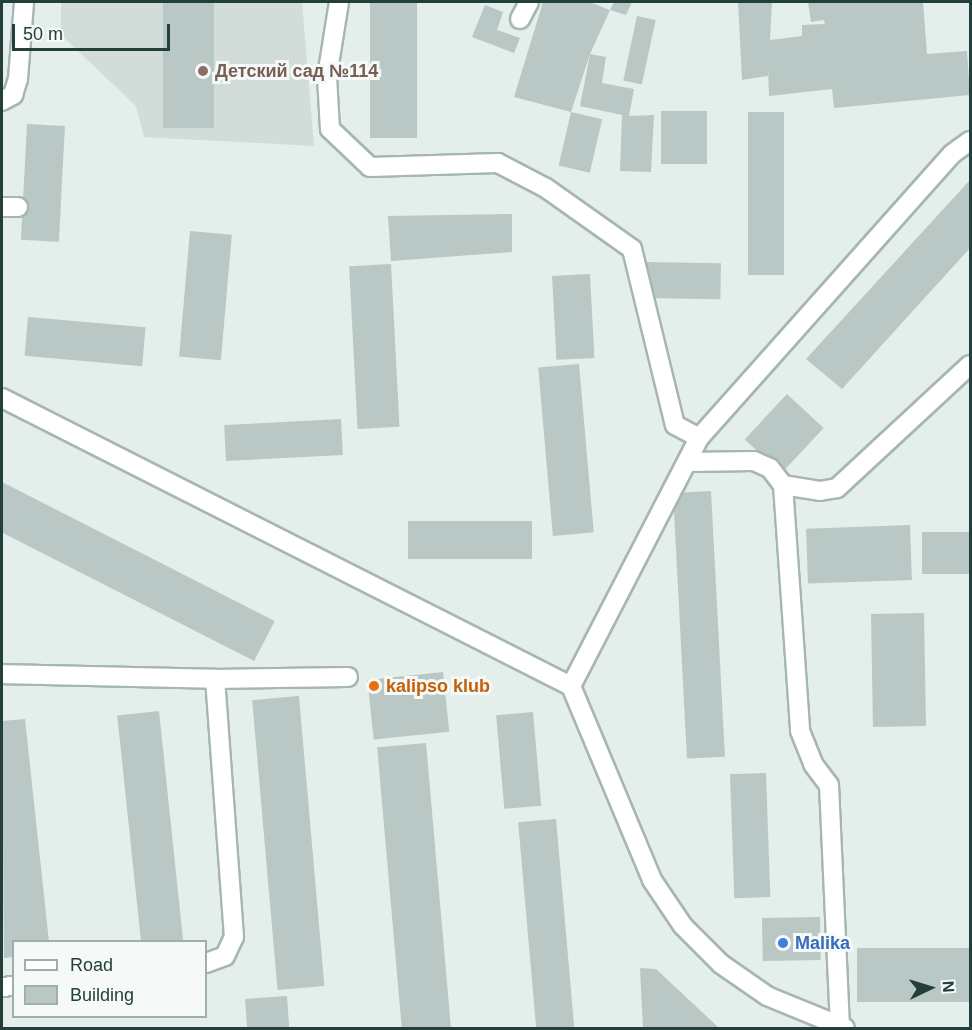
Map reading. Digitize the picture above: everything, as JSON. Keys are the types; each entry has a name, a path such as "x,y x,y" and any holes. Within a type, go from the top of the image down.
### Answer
{"street":[{"path":"2,101 13,95 18,79 24,2"},
{"path":"339,2 327,76 330,129 370,166 498,163 546,188 632,249 675,424 699,438"},
{"path":"520,19 529,2"},
{"path":"571,686 699,438 952,154 970,141"},
{"path":"783,485 820,491 837,488 970,365"},
{"path":"2,398 571,686 652,880 683,926 721,964 767,996 843,1028 829,785 813,764 800,731 783,485 770,468 754,461 688,462"},
{"path":"2,674 215,679 348,677"},
{"path":"207,963 225,956 234,938 215,679"}],"shaded area":[{"name":"Детский сад №114","path":"61,2 302,2 314,146 144,137 136,106 61,35"}],"building":[{"path":"163,2 214,2 214,128 163,128"},
{"path":"370,2 417,2 417,138 370,138"},
{"path":"543,2 589,2 610,10 590,54 571,112 514,97"},
{"path":"614,2 632,2 626,15 610,10"},
{"path":"738,2 772,2 770,40 802,36 802,25 825,24 824,20 811,22 808,2 923,2 927,54 967,51 970,95 834,108 832,89 769,96 768,68 768,76 742,80"},
{"path":"485,5 503,12 497,30 520,38 514,53 472,37"},
{"path":"637,16 656,20 642,85 623,81"},
{"path":"590,54 606,57 602,83 634,89 629,116 654,115 651,172 620,171 622,115 580,106"},
{"path":"661,111 707,111 707,164 661,164"},
{"path":"571,112 602,119 590,173 559,166"},
{"path":"748,112 784,112 784,275 748,275"},
{"path":"27,124 65,126 59,242 21,240"},
{"path":"970,180 970,248 842,389 806,359"},
{"path":"512,214 512,252 391,261 388,216"},
{"path":"190,231 232,235 221,360 179,357"},
{"path":"644,262 721,263 720,299 643,298"},
{"path":"391,264 400,427 358,429 349,266"},
{"path":"590,274 594,358 556,360 552,276"},
{"path":"28,317 146,327 142,366 25,356"},
{"path":"579,364 594,532 553,536 538,368"},
{"path":"787,394 824,428 781,473 745,439"},
{"path":"341,419 343,455 226,461 224,425"},
{"path":"2,482 275,621 254,661 2,533"},
{"path":"711,491 725,757 687,759 673,493"},
{"path":"408,521 532,521 532,559 408,559"},
{"path":"910,525 912,580 808,584 806,529"},
{"path":"922,532 970,532 970,574 922,574"},
{"path":"924,613 926,726 873,727 871,614"},
{"path":"443,672 449,732 374,740 367,680"},
{"path":"299,696 324,986 278,990 252,700"},
{"path":"159,711 183,940 181,940 141,940 117,715"},
{"path":"533,712 541,806 504,809 496,715"},
{"path":"25,719 49,940 12,940 12,957 4,958 2,721"},
{"path":"426,743 451,1028 402,1028 377,747"},
{"path":"766,773 770,897 734,898 730,774"},
{"path":"556,819 574,1028 536,1028 518,822"},
{"path":"820,917 821,960 763,961 762,918"},
{"path":"857,948 970,948 970,1002 857,1002"},
{"path":"640,968 656,969 719,1028 643,1028"},
{"path":"287,996 289,1028 247,1028 245,999"}],"place":[{"name":"Детский сад №114","path":"203,71"},
{"name":"kalipso klub","path":"374,686"},
{"name":"Malika","path":"783,943"}]}
